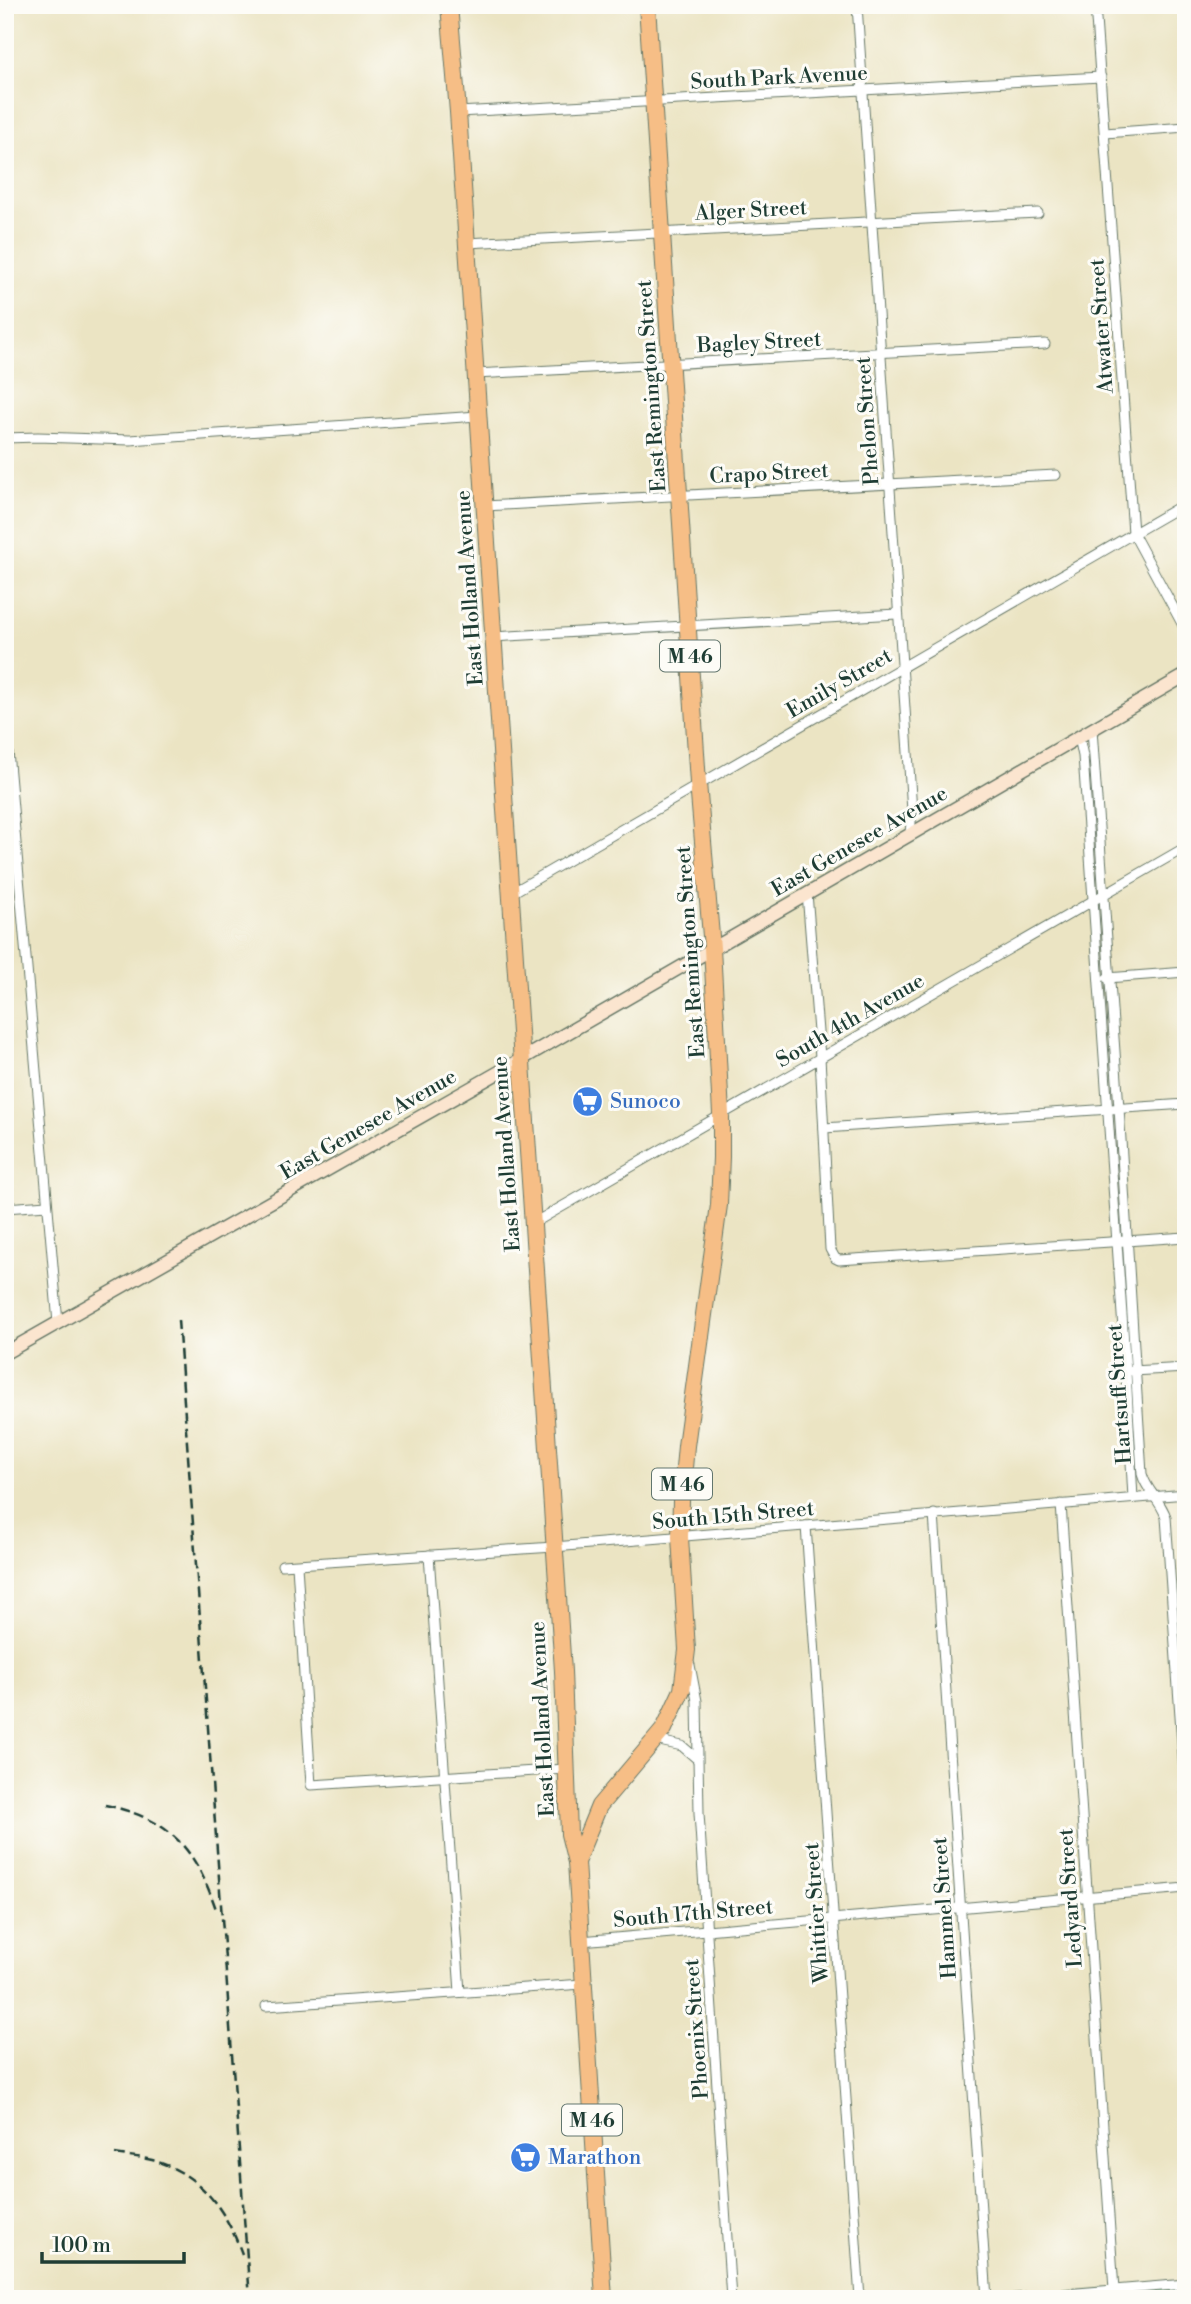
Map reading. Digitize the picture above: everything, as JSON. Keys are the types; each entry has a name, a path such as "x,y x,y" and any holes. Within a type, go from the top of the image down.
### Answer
{"highway":[{"name":"East Holland Avenue","path":"449,5 563,1671 569,1834 576,1863 604,2299"},
{"name":"East Remington Street","path":"576,1863 599,1807 668,1723 680,1697 687,1650 681,1501 719,1205 722,1114 712,948 698,783 646,5"}],"main road":[{"name":"East Genesee Avenue","path":"5,1353 522,1059 1186,675"}],"street":[{"name":"Phelon Street","path":"857,5 912,811 910,834"},
{"name":"Atwater Street","path":"1095,5 1133,533 1186,631"},
{"name":"South Park Avenue","path":"458,112 1101,77"},
{"path":"1105,133 1186,127"},
{"name":"Alger Street","path":"467,243 1038,213"},
{"name":"Bagley Street","path":"475,374 1045,344"},
{"path":"5,438 130,440 478,416"},
{"name":"Crapo Street","path":"484,506 1056,475"},
{"name":"Emily Street","path":"510,894 1186,503"},
{"path":"493,637 897,614"},
{"path":"5,717 9,808 58,1323"},
{"name":"Hartsuff Street","path":"1092,729 1127,1241 1133,1498"},
{"name":"Hartsuff Street","path":"1079,737 1083,755 1094,900 1116,1241 1142,1474 1145,1484 1162,1506 1166,1517 1186,1801"},
{"name":"South 4th Avenue","path":"532,1225 1186,847"},
{"path":"807,893 820,1057 830,1249 835,1258 839,1260 1186,1237"},
{"path":"1098,978 1186,972"},
{"path":"824,1128 1186,1104"},
{"path":"5,1208 47,1205"},
{"path":"1131,1371 1186,1367"},
{"name":"South 15th Street","path":"282,1565 554,1547 1186,1494"},
{"name":"Ledyard Street","path":"1061,1504 1114,2290"},
{"name":"Hammel Street","path":"934,1514 987,2299"},
{"name":"Whittier Street","path":"806,1526 860,2299"},
{"path":"429,1555 460,1992"},
{"path":"297,1565 311,1785 566,1769"},
{"name":"Phoenix Street","path":"687,1650 696,1701 696,1758 706,1929 732,2299"},
{"path":"655,1740 682,1746 696,1758"},
{"name":"South 17th Street","path":"581,1941 1186,1888"},
{"path":"266,2006 583,1984"},
{"path":"1006,2299 1186,2284"}],"green space":[{"path":"1186,2284 1186,2299 1006,2299"}],"railway":[{"path":"178,1320 250,2299"},
{"path":"105,1805 148,1819 178,1840 200,1871 217,1912"},
{"path":"115,2154 169,2166 198,2184 228,2223 242,2254"}],"place":[{"name":"Sunoco","path":"587,1101"},
{"name":"Marathon","path":"525,2157"}]}
